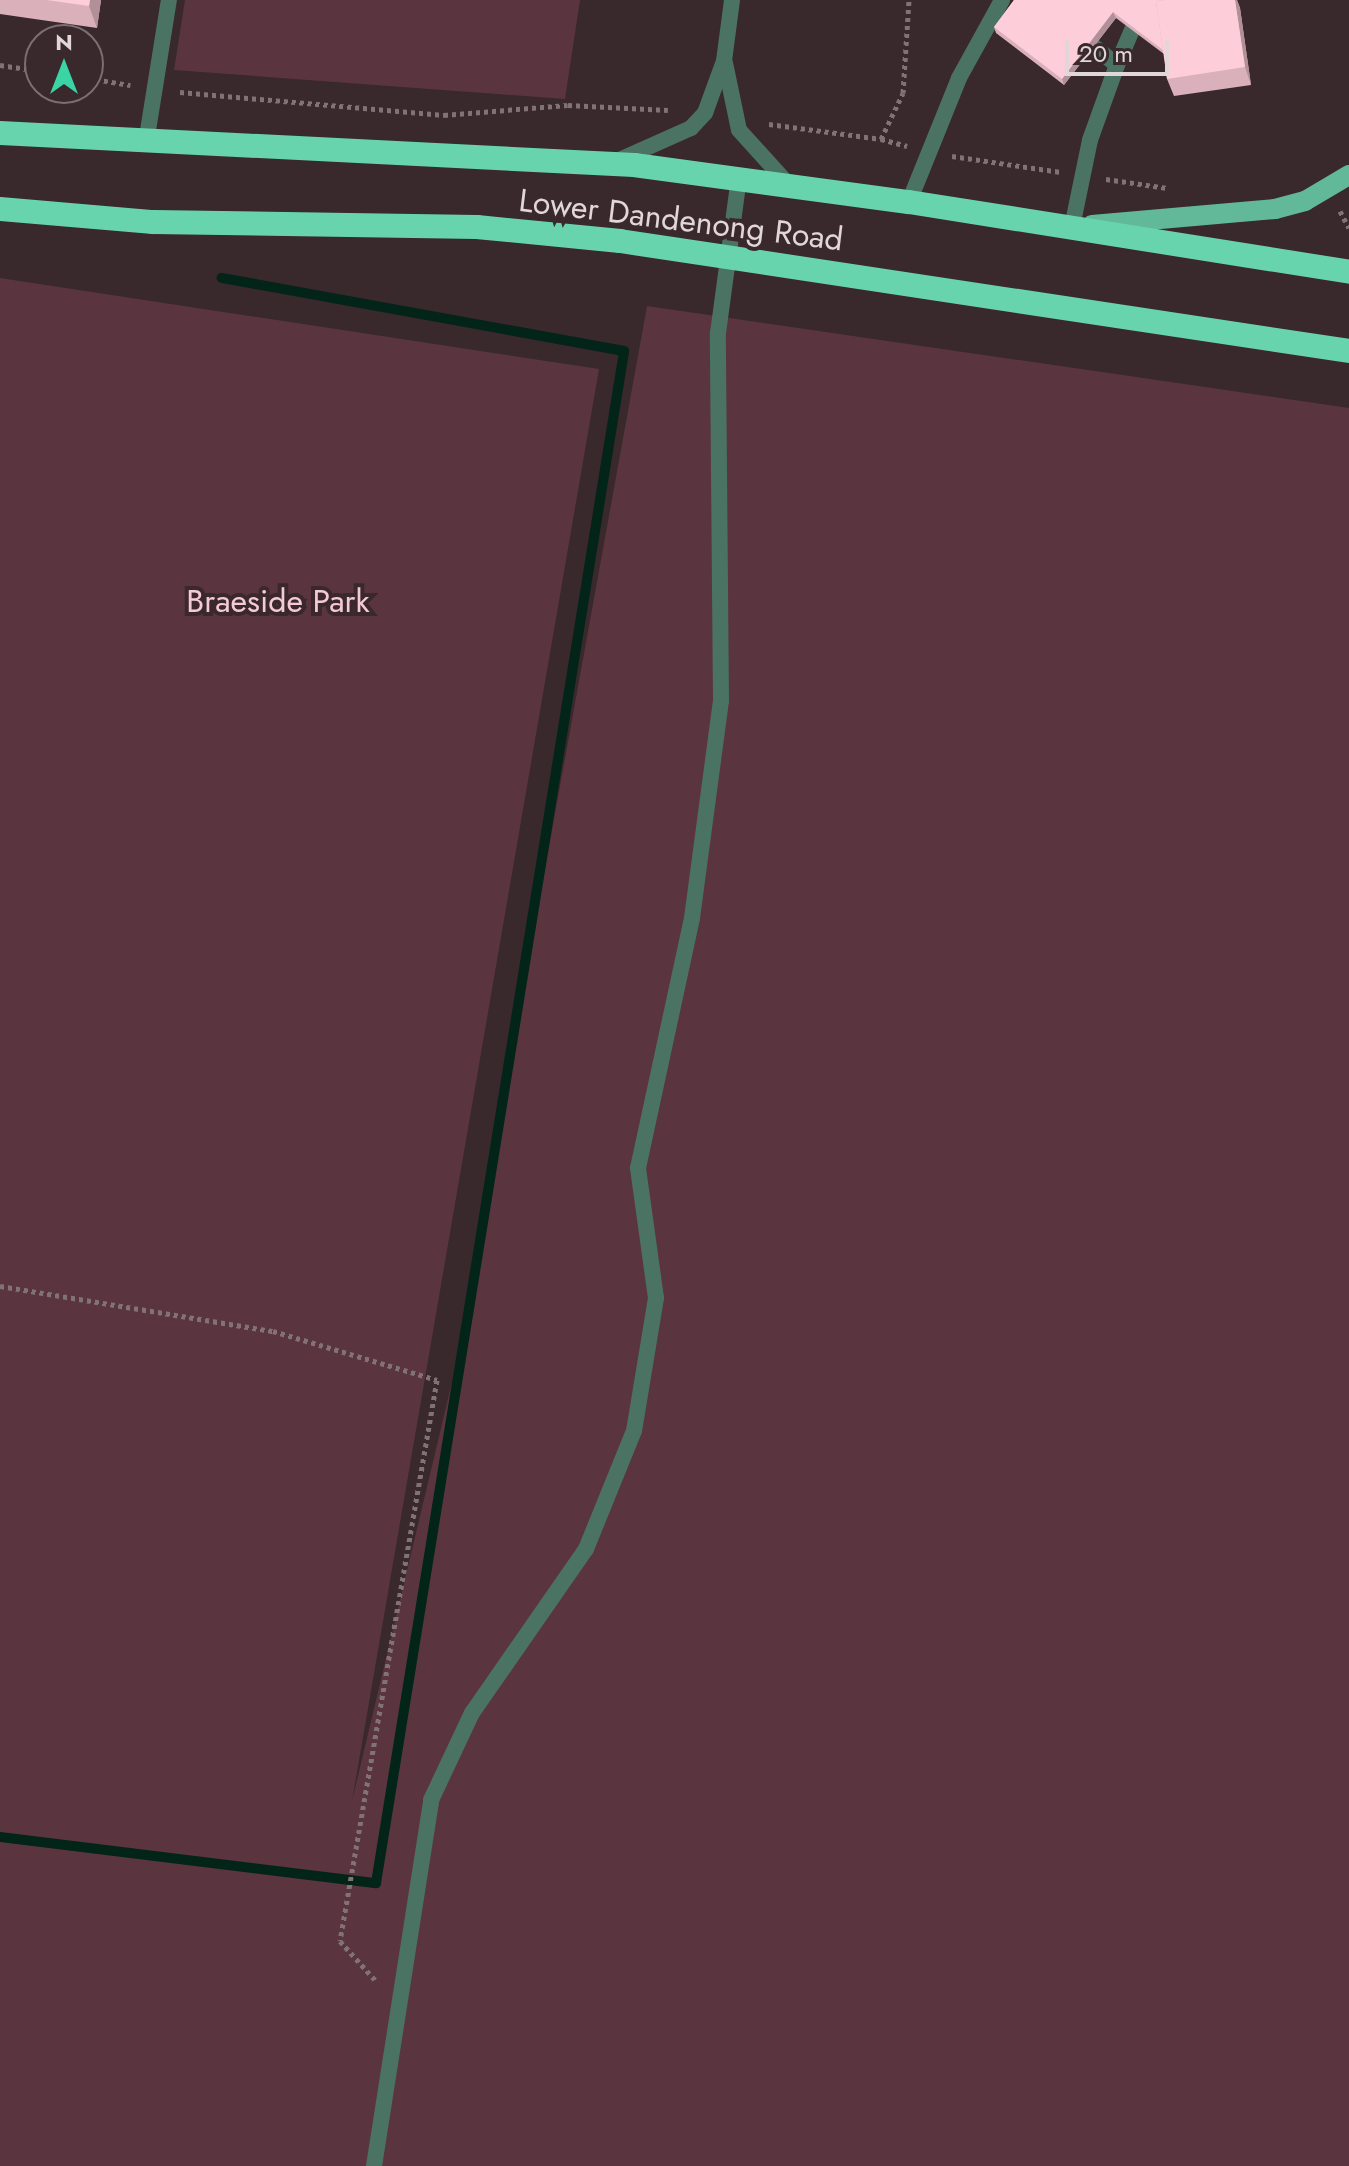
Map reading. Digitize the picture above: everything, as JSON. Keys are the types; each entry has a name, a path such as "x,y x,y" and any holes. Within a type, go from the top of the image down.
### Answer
{"highway":[{"name":"Lower Dandenong Road","path":"0,133 146,143 406,149 612,163 788,184 1349,272"},
{"name":"Lower Dandenong Road","path":"0,209 153,222 477,227 730,254 1349,351"}],"main road":[{"path":"1072,227 1275,209 1305,201 1349,175"}],"street":[{"path":"146,143 169,0"},
{"path":"612,163 691,128 705,113 724,61 732,0"},
{"path":"909,202 982,30 1002,0"},
{"path":"1072,227 1090,140 1117,65 1151,0"},
{"path":"1059,19 1117,65"},
{"path":"724,61 733,117 788,184"},
{"path":"374,2166 431,1800 472,1713 586,1549 634,1431 656,1298 638,1168 692,918 721,701 718,333 739,177"}],"path":[{"path":"733,117 881,139 903,93 909,0"},
{"path":"0,65 24,69"},
{"path":"104,81 153,89 444,115 568,105 705,113"},
{"path":"928,152 1054,171"},
{"path":"0,1286 273,1331 437,1380 340,1941 399,2006"}],"green space":[{"path":"185,0 580,0 565,99 174,70"},
{"name":"Braeside Park","path":"0,278 599,369 352,1801 452,1382 647,306 1349,408 1349,2166 0,2166"}],"building":[{"path":"47,0 90,0 89,6"},
{"path":"1014,0 1167,0 1156,1 1163,50 1113,12 1062,79 994,27"},
{"path":"1235,0 1245,67 1167,79 1156,1"}],"waterway":[{"path":"0,1837 376,1883 624,351 222,278"}]}
